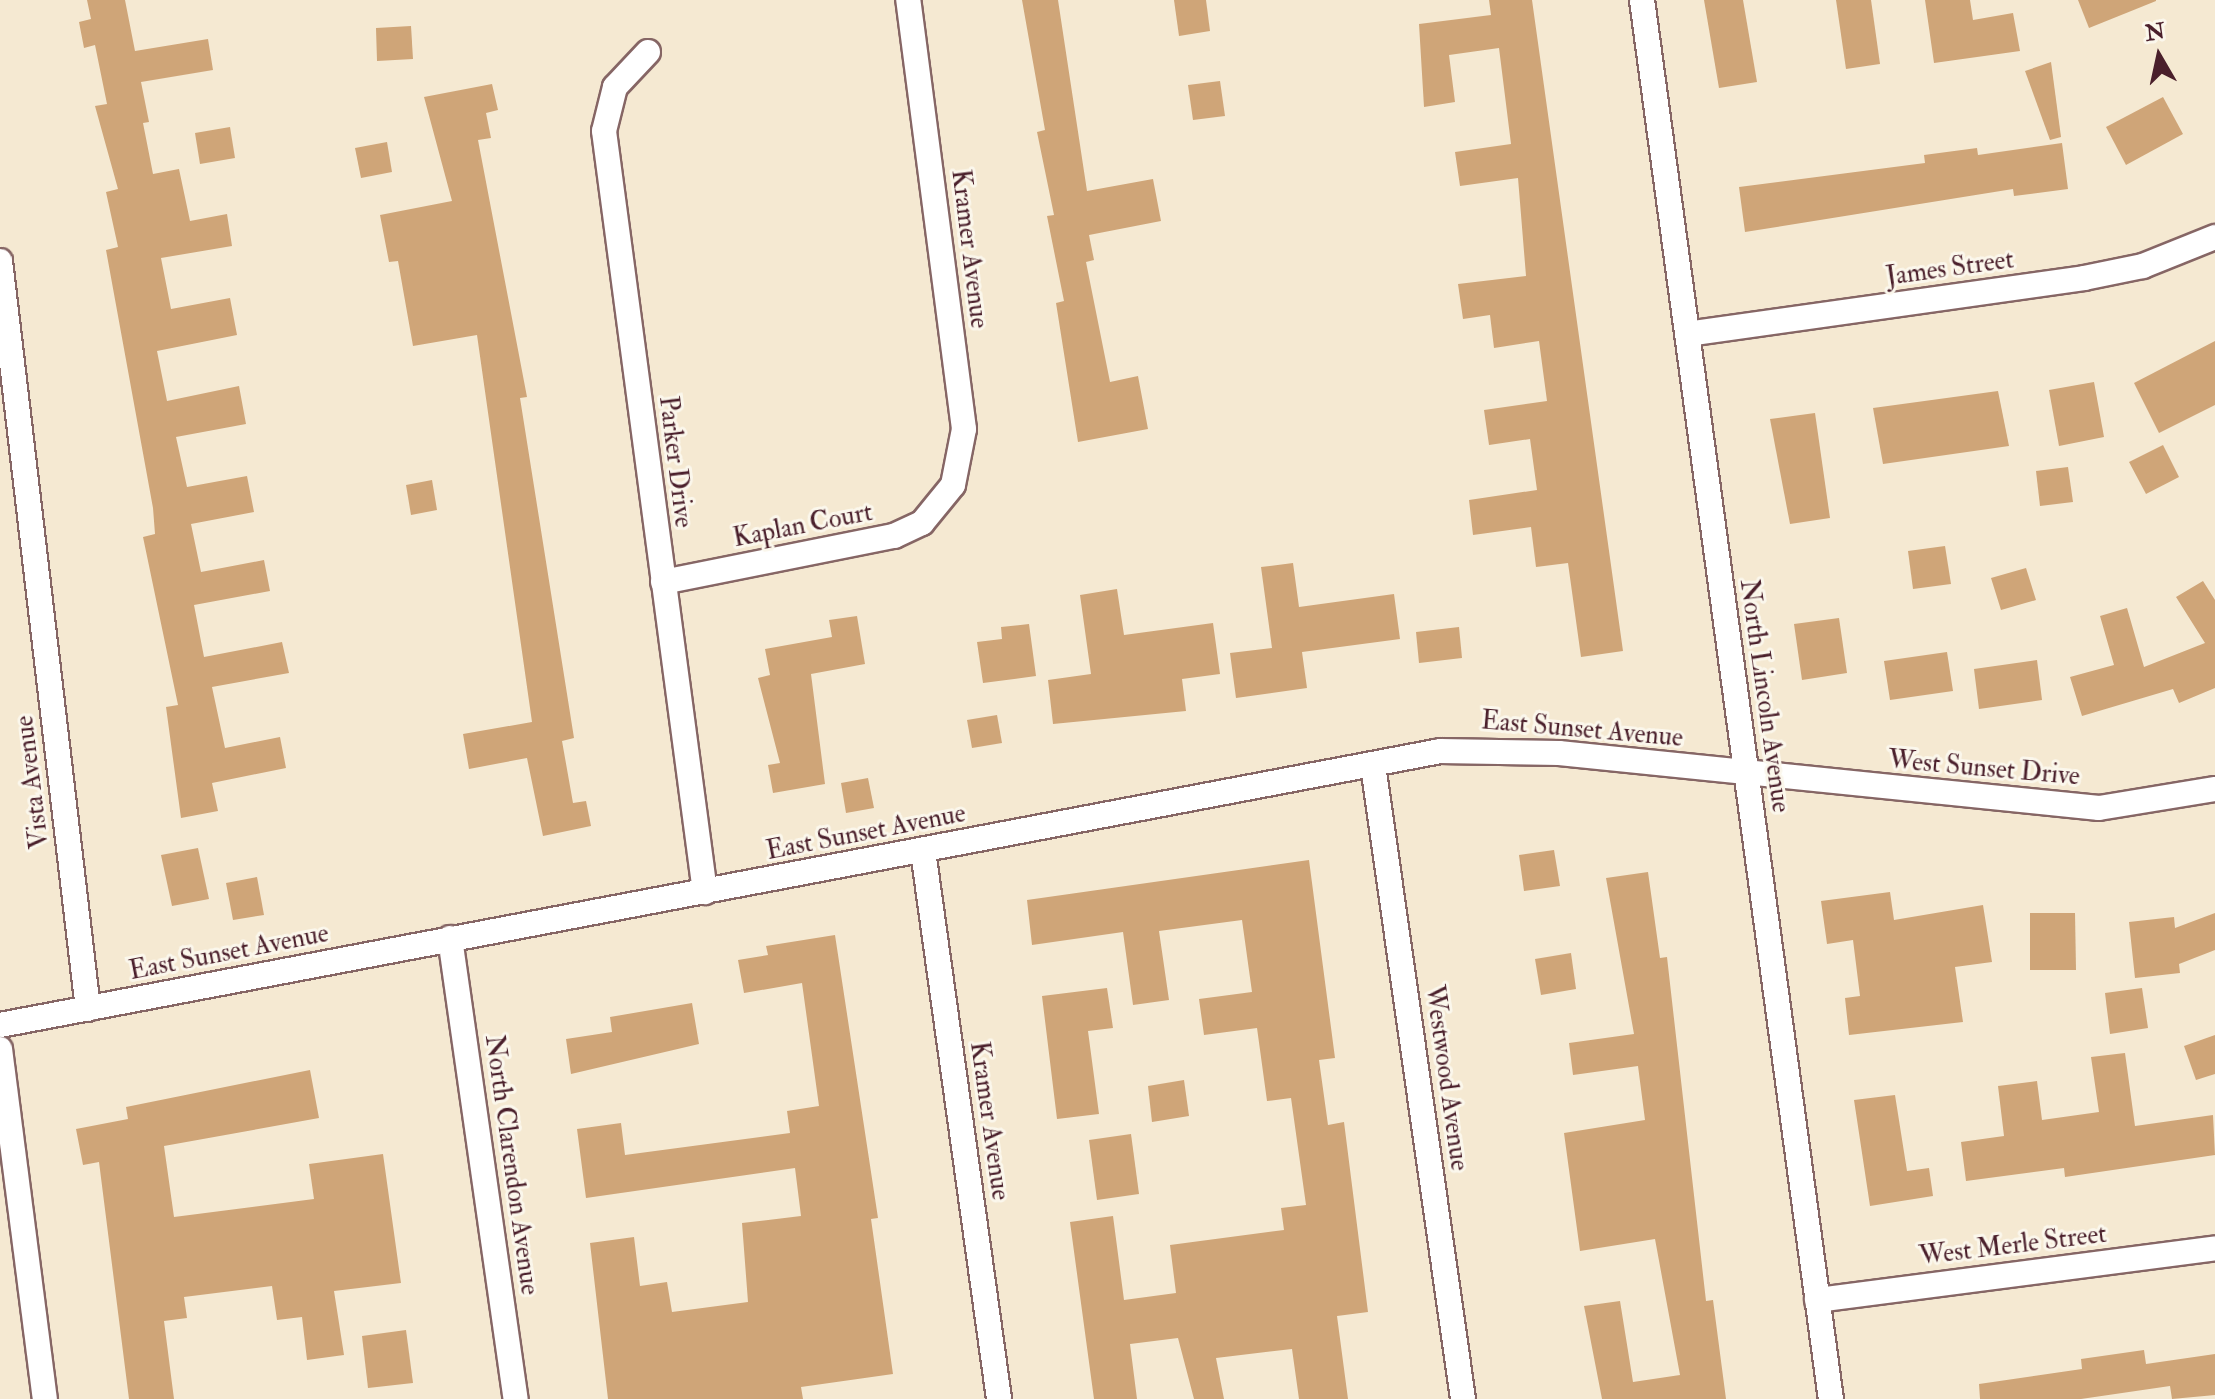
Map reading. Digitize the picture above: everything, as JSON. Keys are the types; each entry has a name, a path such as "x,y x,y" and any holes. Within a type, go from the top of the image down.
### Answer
{"street":[{"name":"Kramer Avenue","path":"908,0 964,429 960,465 944,501"},
{"name":"North Lincoln Avenue","path":"1642,0 1831,1399"},
{"name":"Parker Drive","path":"648,52 615,87 604,131 705,892"},
{"name":"James Street","path":"1687,334 2084,278 2143,266 2215,237"},
{"name":"Vista Avenue","path":"0,261 88,1009"},
{"name":"Kaplan Court","path":"663,582 863,545 922,523 944,501"},
{"name":"East Sunset Avenue","path":"0,1025 1373,765 1491,747 1746,773"},
{"name":"Westwood Avenue","path":"1373,765 1463,1399"},
{"name":"West Sunset Drive","path":"1746,773 2099,808 2215,789"},
{"name":"Kramer Avenue","path":"923,851 999,1399"},
{"name":"North Clarendon Avenue","path":"450,938 516,1399"},
{"path":"0,1049 45,1399"},
{"name":"West Merle Street","path":"1817,1300 2215,1248"}],"building":[{"path":"87,0 125,0 135,51 208,39 213,70 141,82 149,122 143,123 153,174 179,169 190,221 227,214 232,246 161,258 171,309 230,298 237,335 157,351 167,401 239,386 246,424 176,437 187,487 247,476 254,512 191,524 201,572 264,560 270,591 194,605 204,657 282,642 289,673 212,687 225,748 280,737 286,768 212,783 218,811 181,818 166,707 178,705 143,537 155,534 153,508 106,250 118,247 106,192 118,189 95,106 107,104 95,45 84,48 79,22 91,19"},
{"path":"1022,0 1058,0 1087,191 1153,179 1161,221 1089,235 1094,260 1086,262 1110,382 1138,376 1148,429 1078,442 1056,303 1064,301 1047,216 1054,215 1037,132 1045,130"},
{"path":"1174,0 1206,0 1210,31 1179,36"},
{"path":"1489,0 1532,0 1623,651 1581,657 1568,563 1536,567 1531,527 1473,535 1469,500 1537,490 1530,439 1489,445 1484,410 1547,401 1539,341 1494,348 1490,315 1463,319 1458,284 1526,276 1518,178 1460,186 1455,152 1511,144 1499,48 1449,55 1455,102 1424,107 1419,24 1491,15"},
{"path":"1704,0 1743,0 1757,82 1719,88"},
{"path":"1836,0 1871,0 1880,64 1846,69"},
{"path":"1925,0 1970,0 1973,20 2013,13 2020,51 1934,63"},
{"path":"2078,0 2156,0 2156,1 2089,28"},
{"path":"411,26 413,59 377,61 376,28"},
{"path":"2051,62 2061,137 2050,140 2025,71"},
{"path":"1220,81 1225,116 1193,120 1188,85"},
{"path":"492,84 498,110 486,113 491,138 478,140 527,397 520,398 574,738 562,741 573,803 586,801 591,826 543,836 527,758 469,769 463,734 532,722 477,335 413,346 398,261 389,262 380,215 452,201 424,97"},
{"path":"2163,97 2183,134 2126,165 2106,127"},
{"path":"230,127 235,158 200,164 195,133"},
{"path":"387,142 392,172 361,178 355,148"},
{"path":"2062,143 2068,189 2014,196 2013,189 1745,232 1739,187 1925,163 1924,155 1977,148 1978,155"},
{"path":"2215,341 2215,405 2159,433 2134,383"},
{"path":"2094,382 2104,437 2059,446 2049,390"},
{"path":"1998,391 2009,446 1883,464 1873,408"},
{"path":"1815,413 1830,518 1790,524 1770,419"},
{"path":"2163,445 2179,477 2146,494 2129,462"},
{"path":"2068,467 2073,502 2040,506 2036,471"},
{"path":"432,480 437,510 411,515 406,485"},
{"path":"1945,546 1951,584 1913,589 1908,551"},
{"path":"1293,563 1299,607 1394,594 1400,639 1302,652 1307,688 1236,698 1230,653 1272,648 1261,567"},
{"path":"2026,568 2036,600 2001,610 1991,578"},
{"path":"2203,581 2215,600 2215,688 2179,703 2173,689 2082,716 2070,677 2114,665 2100,616 2127,608 2144,667 2205,643 2176,597"},
{"path":"1117,589 1124,635 1213,623 1220,674 1182,679 1186,711 1053,724 1048,680 1091,674 1080,595"},
{"path":"857,616 865,664 811,674 825,784 773,793 768,765 780,763 758,678 770,675 765,649 832,637 829,620"},
{"path":"1839,618 1847,673 1802,680 1794,624"},
{"path":"1029,624 1036,676 983,683 977,642 1002,639 1001,627"},
{"path":"1459,627 1462,658 1419,663 1416,632"},
{"path":"1947,652 1953,691 1890,700 1884,661"},
{"path":"2037,660 2042,700 1979,709 1974,669"},
{"path":"997,715 1002,743 972,748 967,720"},
{"path":"868,778 874,808 846,813 841,783"},
{"path":"198,848 209,899 172,906 161,855"},
{"path":"1554,850 1560,886 1524,891 1519,855"},
{"path":"1309,860 1335,1058 1319,1060 1328,1125 1344,1122 1368,1312 1337,1316 1348,1399 1299,1399 1292,1349 1216,1358 1224,1399 1194,1399 1178,1338 1130,1344 1137,1399 1094,1399 1070,1222 1113,1216 1124,1300 1176,1293 1170,1245 1284,1230 1281,1208 1306,1205 1291,1098 1267,1101 1257,1028 1204,1035 1199,999 1252,992 1242,920 1159,931 1169,1000 1133,1005 1123,932 1032,945 1027,900"},
{"path":"1648,872 1660,958 1667,957 1706,1301 1713,1300 1726,1399 1602,1399 1584,1306 1620,1301 1633,1382 1680,1375 1655,1239 1580,1251 1564,1133 1645,1120 1638,1066 1573,1075 1569,1043 1634,1034 1606,878"},
{"path":"257,877 264,915 233,920 226,883"},
{"path":"1890,892 1894,920 1983,905 1992,962 1955,967 1963,1022 1849,1035 1845,998 1860,996 1853,940 1827,944 1821,901"},
{"path":"2030,913 2075,913 2076,970 2030,970"},
{"path":"2215,913 2215,950 2179,964 2180,973 2135,978 2129,922 2174,917 2175,928"},
{"path":"835,935 878,1218 871,1219 893,1374 801,1387 803,1399 608,1399 590,1243 634,1237 640,1286 667,1282 672,1312 748,1302 742,1223 801,1216 795,1168 586,1198 577,1129 621,1123 625,1155 790,1133 787,1111 819,1106 802,983 744,993 738,960 768,955 766,946"},
{"path":"1571,953 1576,989 1541,995 1535,959"},
{"path":"1107,988 1113,1028 1088,1031 1099,1114 1057,1119 1042,996"},
{"path":"2142,988 2148,1028 2110,1034 2105,993"},
{"path":"692,1003 699,1044 571,1074 566,1039 612,1032 610,1017"},
{"path":"2215,1035 2215,1074 2196,1080 2184,1046"},
{"path":"2125,1053 2135,1126 2213,1115 2215,1155 2065,1177 2064,1168 1966,1181 1961,1142 2004,1136 1998,1086 2037,1081 2042,1120 2099,1112 2091,1057"},
{"path":"310,1070 319,1118 164,1146 174,1217 314,1199 309,1164 383,1154 401,1283 334,1291 344,1355 307,1360 302,1317 277,1320 272,1286 184,1297 187,1318 164,1321 174,1399 129,1399 99,1162 83,1165 76,1129 128,1119 126,1107"},
{"path":"1184,1080 1189,1116 1152,1122 1148,1086"},
{"path":"1895,1095 1907,1171 1929,1168 1933,1196 1870,1206 1854,1100"},
{"path":"1131,1134 1139,1194 1097,1200 1089,1140"},
{"path":"406,1330 413,1383 368,1388 362,1336"},
{"path":"2144,1350 2146,1364 2215,1354 2215,1395 2172,1399 2170,1386 2081,1399 1980,1399 1979,1384 2082,1369 2081,1359"}]}
